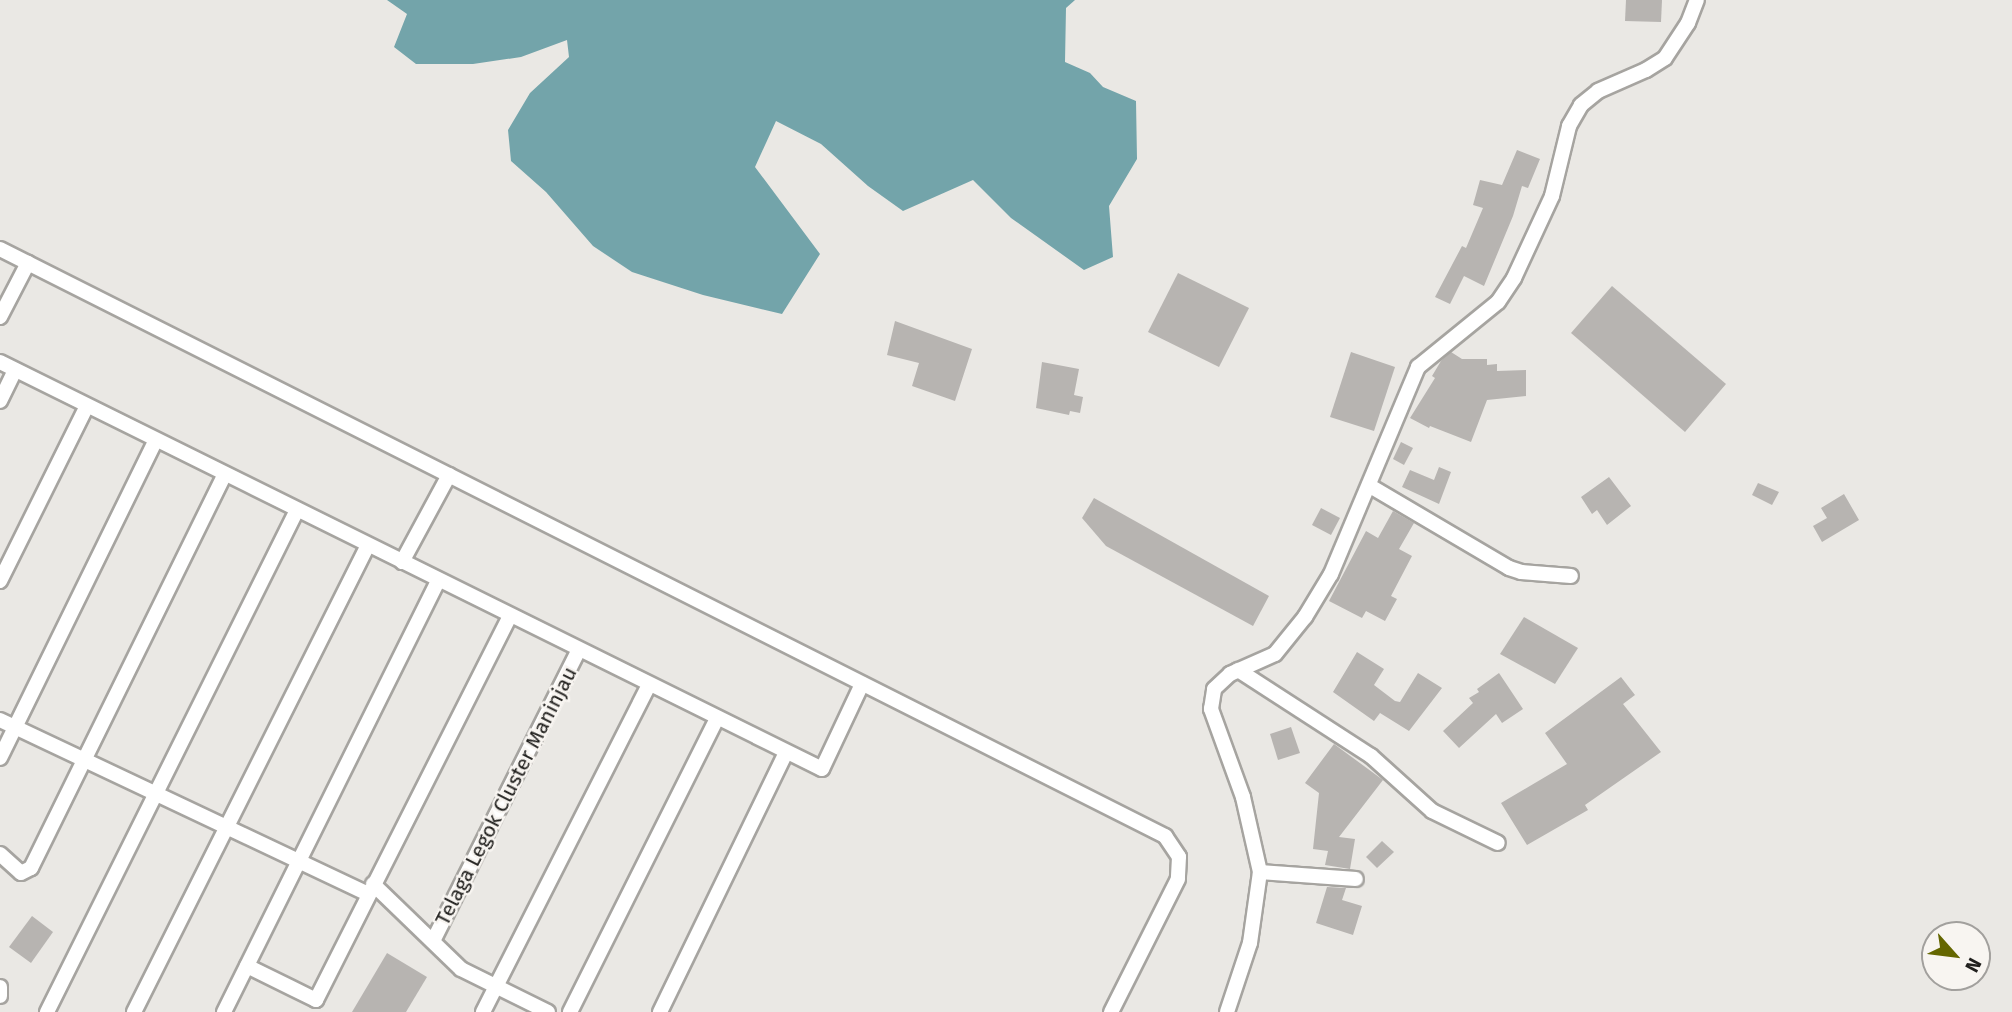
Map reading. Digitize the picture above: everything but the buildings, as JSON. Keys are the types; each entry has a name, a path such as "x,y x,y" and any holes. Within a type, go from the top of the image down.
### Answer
{"street":[{"path":"1227,1012 1250,943 1260,872 1243,797 1211,709 1212,695 1218,683 1238,670 1275,654 1293,636 1331,574 1418,367 1487,313 1506,293 1552,196 1569,126 1581,105 1598,90 1646,70 1665,58 1688,23 1697,0"},
{"path":"0,249 1165,836 1179,857 1178,879 1111,1012"},
{"path":"0,317 28,263"},
{"path":"0,362 822,769 862,684"},
{"path":"0,401 15,370"},
{"path":"0,581 87,405"},
{"path":"0,758 156,440"},
{"path":"0,855 21,873 31,868 225,474"},
{"path":"402,562 449,475"},
{"path":"1370,486 1508,568 1521,572 1571,576"},
{"path":"47,1012 297,510"},
{"path":"134,1012 368,545"},
{"path":"224,1012 438,580"},
{"path":"247,966 316,1000 510,616"},
{"name":"Telaga Legok Cluster Maninjau","path":"433,942 579,650"},
{"path":"1238,670 1371,756 1432,811 1498,844"},
{"path":"483,1012 649,685"},
{"path":"570,1012 717,719"},
{"path":"0,720 300,860 371,889 461,969 548,1012"},
{"path":"660,1012 786,753"},
{"path":"1260,872 1356,879"}],"water":[{"path":"387,0 1075,0 1066,8 1065,62 1090,73 1103,87 1136,101 1137,159 1109,206 1113,257 1084,270 1011,218 973,180 903,211 868,186 821,144 776,121 755,167 820,254 782,314 703,295 632,272 593,246 546,192 511,161 508,130 530,93 569,57 567,40 521,57 473,64 416,64 394,47 407,14"}]}
